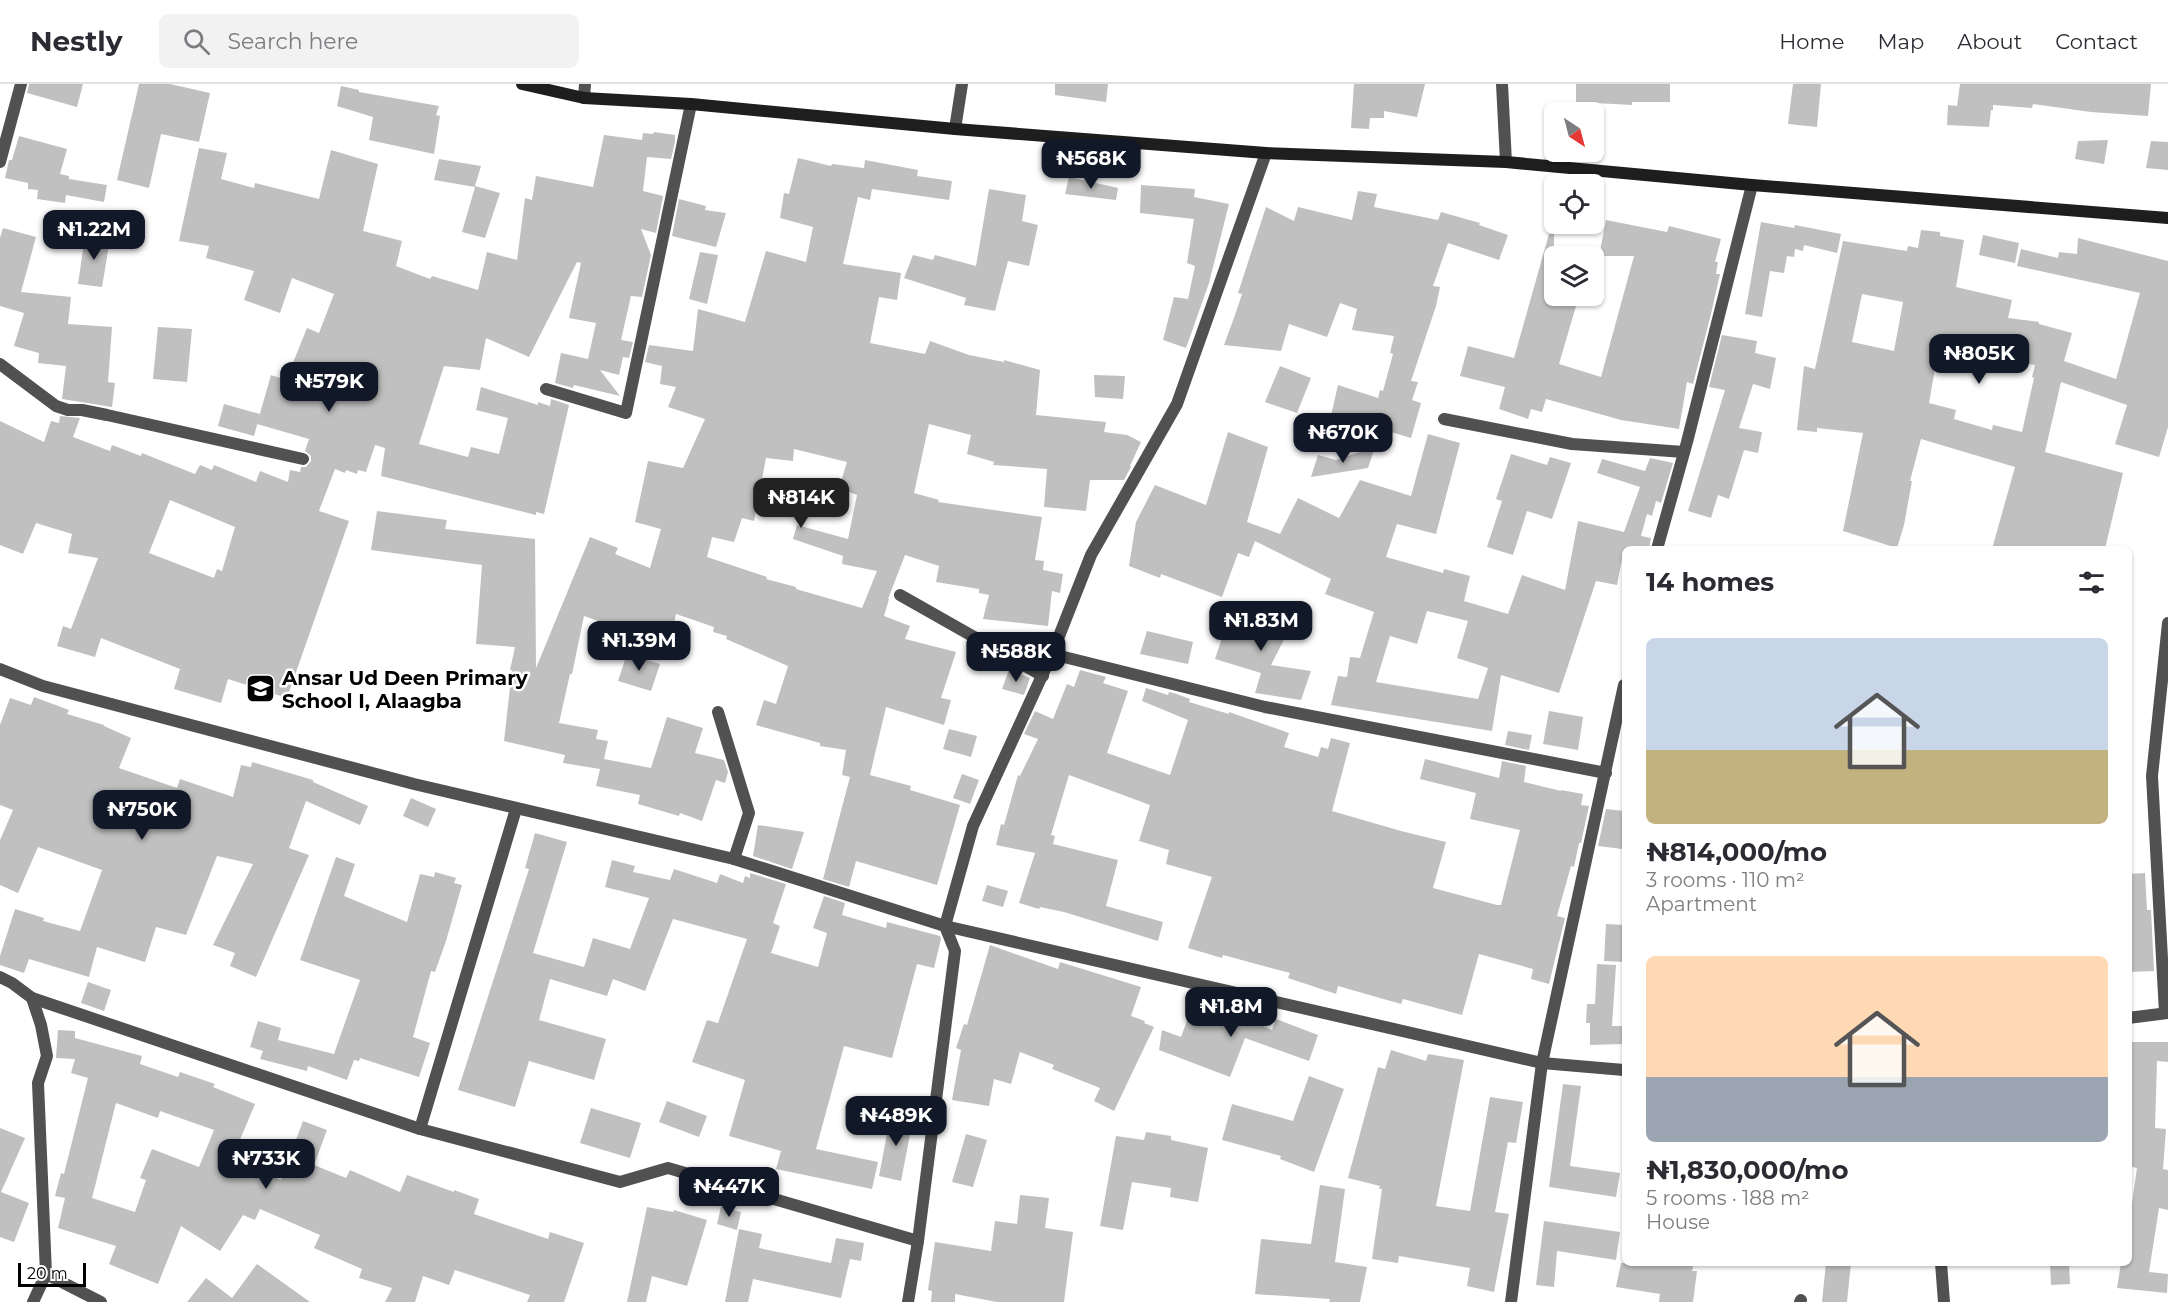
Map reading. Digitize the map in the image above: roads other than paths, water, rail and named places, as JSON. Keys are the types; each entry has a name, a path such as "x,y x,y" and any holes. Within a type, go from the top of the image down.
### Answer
{"street":[{"path":"0,162 21,84"},
{"path":"522,84 584,98 691,104 955,129 1266,153 1506,162 1752,185 2168,218"},
{"path":"584,98 585,84"},
{"path":"955,129 962,84"},
{"path":"1502,84 1506,162"},
{"path":"546,389 626,412 691,104"},
{"path":"908,1302 918,1241 955,951 945,926 973,826 1043,676 1092,555 1177,404 1266,153"},
{"path":"1658,546 1752,185"},
{"path":"0,364 56,406 68,410 107,415 303,459"},
{"path":"1444,419 1572,444 1684,452"},
{"path":"900,595 1043,676"},
{"path":"2132,1017 2166,1013 2152,776 2168,623"},
{"path":"1052,654 1265,707 1606,773"},
{"path":"0,669 43,686 516,809 734,859 945,926 1542,1063 1622,1070"},
{"path":"1511,1302 1542,1063 1622,695"},
{"path":"718,712 749,813 734,859"},
{"path":"420,1129 516,809"},
{"path":"0,977 32,998 420,1129 620,1182 668,1168 918,1241"},
{"path":"32,998 41,1025 47,1056 38,1083 46,1274 33,1302"},
{"path":"1941,1266 1944,1302"},
{"path":"46,1274 101,1302"}],"place":[{"name":"Ansar Ud Deen Primary School I, Alaagba","path":"261,689"}]}
